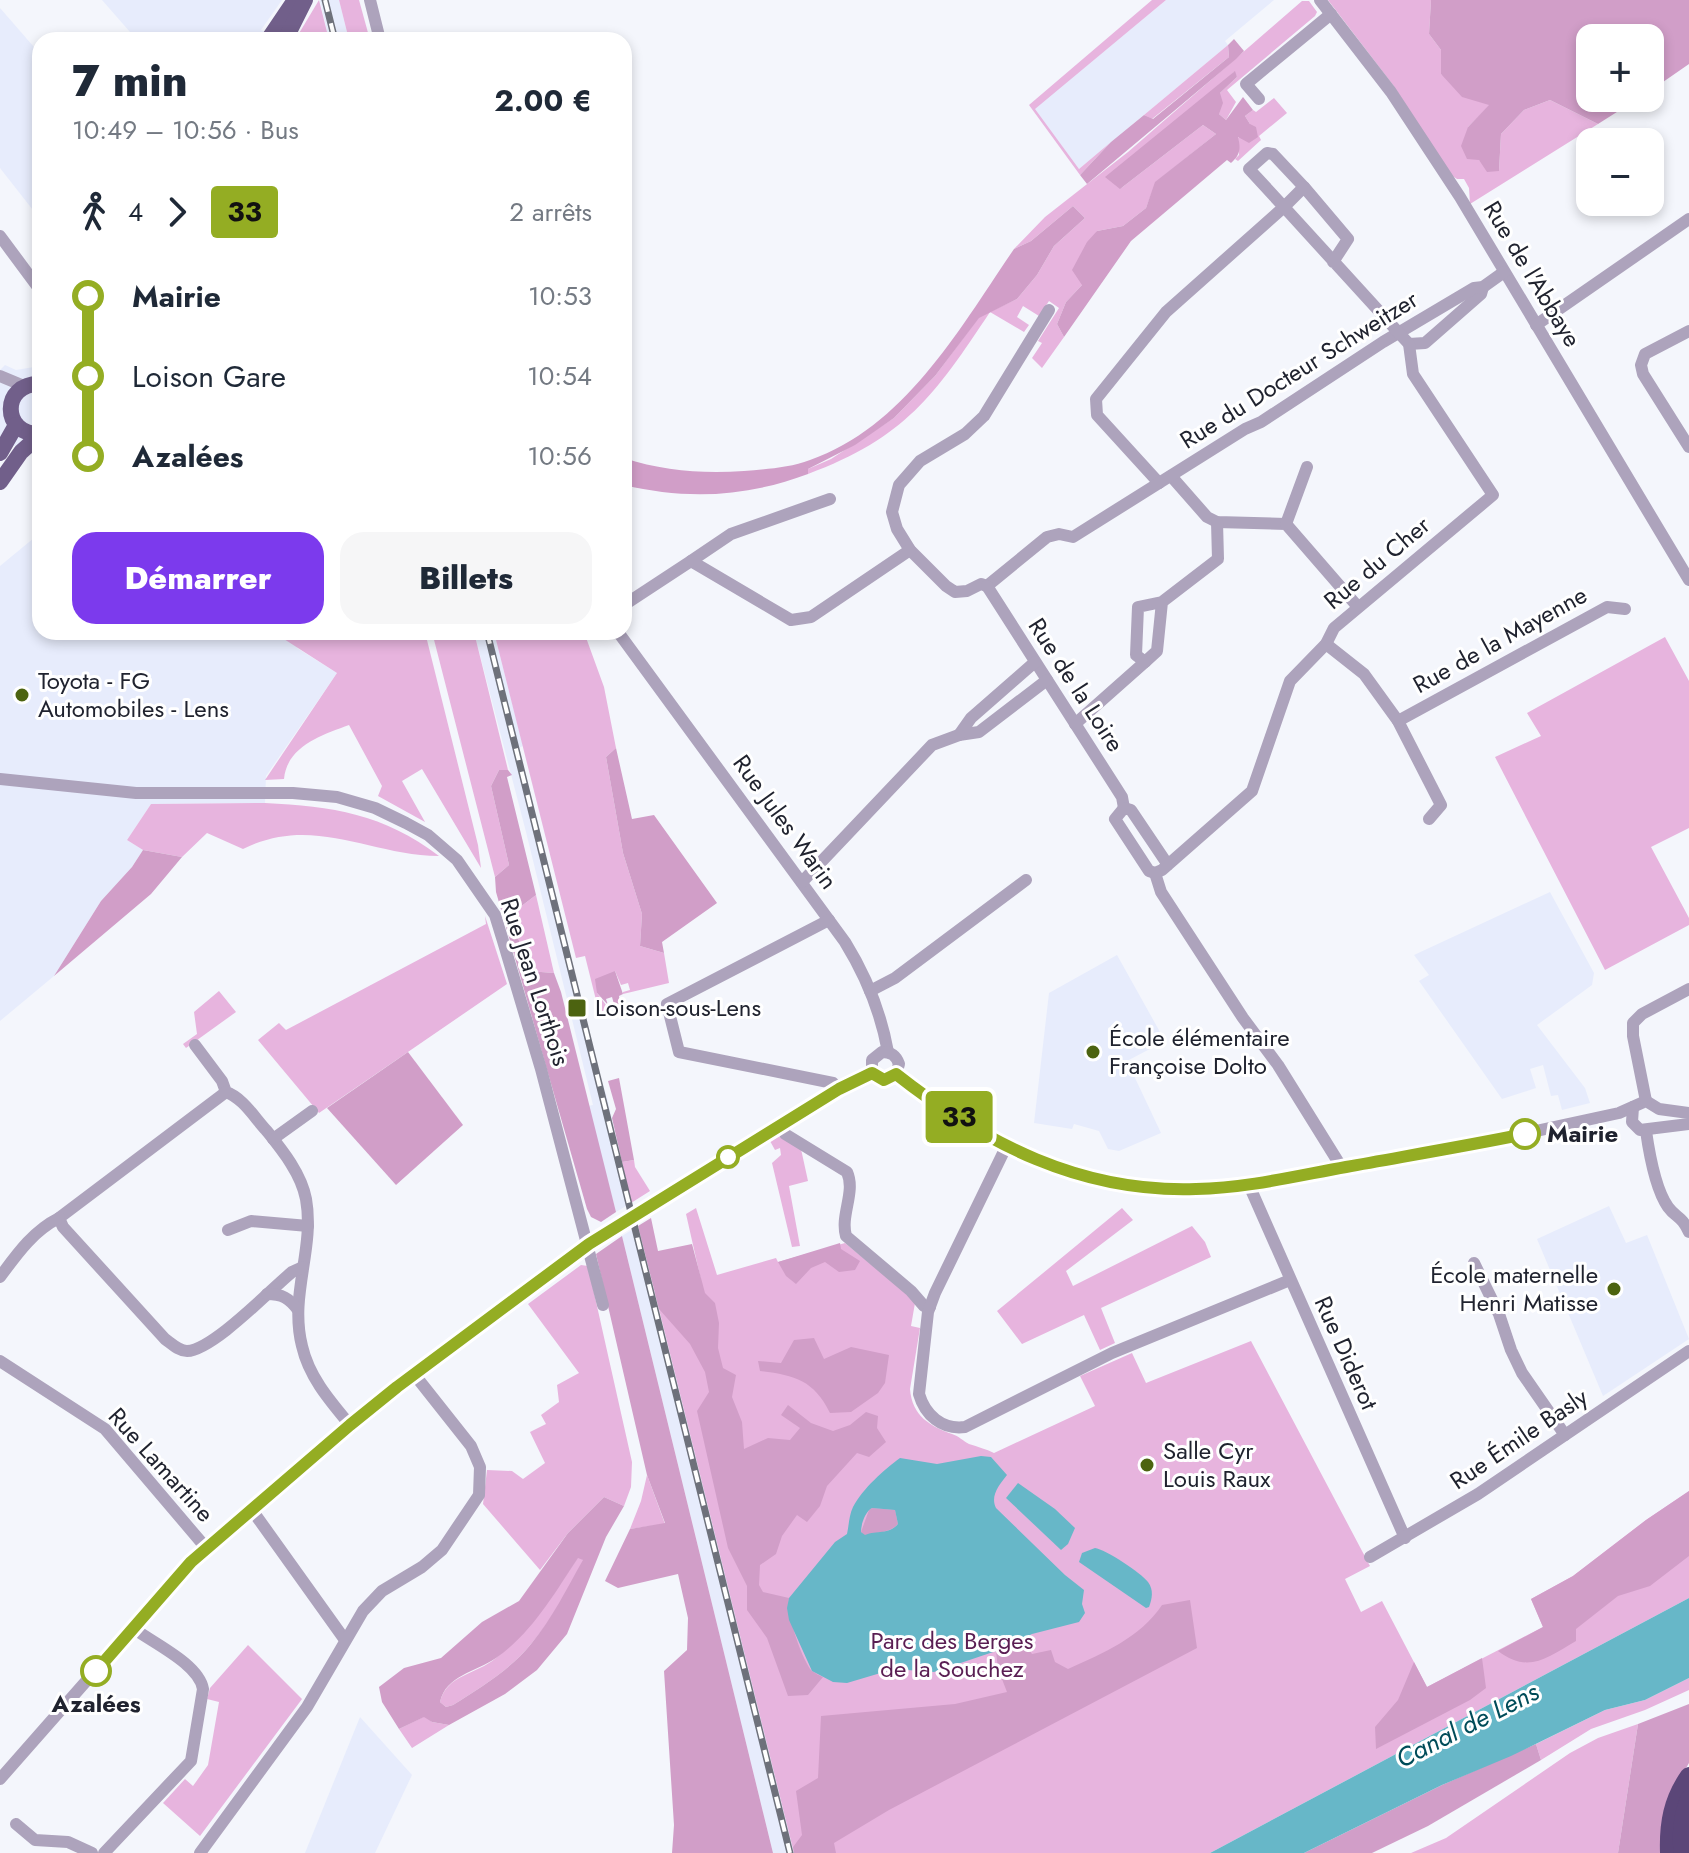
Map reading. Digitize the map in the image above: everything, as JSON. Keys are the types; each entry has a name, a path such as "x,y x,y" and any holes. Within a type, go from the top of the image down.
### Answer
{"highway":[{"path":"1669,1853 1671,1816 1676,1798 1689,1776"},
{"path":"1683,1853 1681,1837 1689,1799"}],"main road":[{"path":"273,32 295,0"},
{"path":"289,32 305,0"},
{"path":"32,386 5,401 16,425 32,433"},
{"path":"0,453 16,425"},
{"path":"0,482 21,452 32,442"}],"street":[{"path":"370,0 378,32"},
{"name":"Rue de l'Abbaye","path":"1320,0 1391,92 1460,197 1689,580"},
{"path":"1259,99 1246,84 1331,14"},
{"path":"1333,262 1348,239 1273,154 1267,153 1249,169 1333,262 1390,320 1409,344 1425,343 1481,294 1483,287"},
{"path":"1159,483 1097,415 1096,399 1166,312 1304,187"},
{"path":"1536,325 1689,219"},
{"path":"0,236 32,279"},
{"name":"Rue du Docteur Schweitzer","path":"987,586 1047,537 1059,534 1073,537 1261,422 1398,333 1474,288 1483,287 1504,272"},
{"path":"987,586 981,584 967,591 955,592 910,550 897,529 892,512 899,485 920,461 965,434 984,416 1049,310"},
{"path":"1689,331 1645,354 1641,365 1643,374 1689,447"},
{"name":"Rue du Cher","path":"1168,865 1252,791 1290,681 1326,644 1334,628 1493,495 1413,374 1409,344"},
{"path":"0,376 32,383"},
{"path":"1286,524 1307,467"},
{"path":"1171,476 1207,517 1217,522 1286,524 1358,607"},
{"path":"632,600 731,534 830,499"},
{"path":"1145,662 1136,655 1138,607 1162,602 1218,559 1217,522"},
{"path":"691,561 791,620 811,617 910,550"},
{"name":"Rue de la Loire","path":"987,586 1122,797 1124,808 1115,819 1149,871 1155,873"},
{"path":"1075,724 1157,651 1162,602"},
{"name":"Rue de la Mayenne","path":"1398,721 1607,607 1625,609"},
{"name":"Rue Jules Warin","path":"624,640 851,950 883,1025 888,1052"},
{"path":"1326,644 1364,674 1398,721 1441,805 1429,819"},
{"path":"959,735 971,718 1035,662"},
{"path":"802,882 932,745 959,735 979,732 1047,680"},
{"name":"Rue Jean Lorthois","path":"0,779 136,793 293,793 337,797 375,808 428,835 457,860 495,915 541,1069 603,1305"},
{"name":"Rue de la Loire","path":"1124,808 1131,810 1168,865"},
{"path":"1168,865 1155,873 1161,892 1243,1018 1278,1065 1342,1168"},
{"path":"870,991 895,978 1026,880"},
{"path":"829,920 667,1004 679,1052 833,1083 839,1089"},
{"path":"1689,989 1642,1014 1633,1023 1646,1101 1659,1109 1689,1113"},
{"path":"195,1045 222,1081 226,1092 236,1096 297,1172 308,1226 299,1281 302,1348 324,1392 350,1425"},
{"path":"882,1052 888,1052 897,1059 899,1069 896,1074 884,1080 872,1073 872,1060 882,1052"},
{"path":"0,1779 191,1562 350,1425 589,1244 779,1125 872,1073"},
{"path":"896,1074 1006,1147 1059,1169 1120,1184 1194,1189 1249,1185 1555,1128 1619,1113 1646,1101"},
{"path":"0,1277 18,1251 36,1233 226,1092"},
{"path":"1632,1122 1633,1107"},
{"path":"1659,1109 1661,1115 1651,1129 1649,1160 1668,1207 1683,1218 1689,1232"},
{"path":"273,1139 312,1111"},
{"path":"1555,1128 1567,1130 1625,1120 1640,1130 1689,1124"},
{"path":"779,1125 785,1134 847,1172 851,1180 843,1225 846,1236 911,1291 924,1306 930,1307"},
{"path":"1006,1147 930,1307 919,1394 930,1416 945,1425 965,1427 1112,1353 1290,1280"},
{"name":"Rue Diderot","path":"1249,1185 1405,1538"},
{"path":"59,1218 63,1227 165,1339 188,1351 218,1338 303,1267"},
{"path":"228,1230 251,1221 308,1226"},
{"path":"1474,1263 1499,1314 1522,1373 1565,1435"},
{"path":"267,1294 280,1294 298,1310"},
{"name":"Rue Émile Basly","path":"1370,1557 1478,1494 1689,1351"},
{"name":"Rue Lamartine","path":"0,1361 105,1429 207,1549"},
{"path":"200,1853 307,1707 345,1640 373,1599 433,1559 479,1495 480,1467 471,1446 414,1374"},
{"path":"252,1510 345,1640"},
{"path":"104,1853 183,1772 191,1761 197,1734 202,1680 189,1667 133,1628"},
{"path":"16,1824 35,1840 68,1842 92,1853"}],"shaded area":[{"path":"102,0 282,0 261,30 265,32 130,32"},
{"path":"320,0 339,0 347,32 327,32"},
{"path":"1166,0 1274,0 1225,41 1228,45 1079,169 1034,109"},
{"path":"1431,0 1689,0 1689,64 1664,81 1664,24 1576,24 1576,112 1617,112 1598,124 1550,100 1524,110 1501,134 1499,171 1487,172 1479,160 1467,159 1461,146 1468,127 1489,105 1462,97 1441,74 1441,50 1429,34"},
{"path":"0,8 32,45 32,209 0,168"},
{"path":"1234,39 1244,51 1236,59 1087,184 1080,175 1111,142 1144,115 1153,119 1229,57 1228,45"},
{"path":"1235,71 1237,77 1220,93 1223,103 1219,114 1226,120 1243,97 1253,110 1245,116 1256,127 1258,137 1249,143 1238,137 1239,152 1231,163 1227,160 1131,241 1064,337 1057,324 1066,302 1082,285 1072,270 1087,242 1097,231 1123,226 1146,208 1155,182 1216,134 1203,125 1120,189 1105,177"},
{"path":"1073,206 1085,218 1054,246 1037,275 1017,299 979,318 935,376 894,418 855,445 808,469 808,474 762,488 717,494 671,493 632,487 632,460 684,470 744,471 802,463 844,445 902,400 951,342 1014,249 1031,241"},
{"path":"5,365 16,370 32,367 32,454 0,439 0,370"},
{"path":"32,540 32,640 297,640 297,648 337,673 266,776 265,803 151,804 127,840 143,850 132,867 101,901 54,976 0,1021 0,566"},
{"path":"476,640 496,640 523,746 518,748 631,1203 616,1212 588,1106 593,1105"},
{"path":"616,748 632,819 654,815 717,903 662,942 664,953 640,946 642,914 623,853 606,757"},
{"path":"499,770 508,770 512,775 507,777 536,895 511,914 528,971 554,973 561,992 616,1212 601,1222 591,1217 587,1209 496,892 495,877 509,865 491,786"},
{"path":"143,850 182,857 151,894 54,976 101,901"},
{"path":"1550,892 1594,973 1592,985 1537,1025 1585,1088 1590,1103 1562,1110 1558,1095 1551,1096 1543,1065 1530,1069 1536,1088 1502,1099 1419,981 1429,975 1414,955"},
{"name":"École élémentaire Françoise Dolto","path":"1117,955 1165,1041 1127,1061 1161,1133 1119,1151 1108,1149 1099,1131 1074,1124 1072,1129 1034,1123 1049,993"},
{"path":"615,971 623,994 619,996 621,1010 616,1011 612,997 606,999 608,1005 597,993 595,979"},
{"path":"408,1052 463,1125 396,1185 327,1108"},
{"path":"619,1078 634,1160 622,1162 612,1118 616,1109 608,1081"},
{"name":"École maternelle Henri Matisse","path":"1609,1206 1626,1243 1647,1235 1689,1339 1603,1396 1537,1239"},
{"path":"651,1218 658,1251 692,1244 705,1293 715,1303 719,1323 718,1348 723,1368 736,1375 732,1397 742,1422 744,1449 768,1438 790,1440 800,1428 781,1415 788,1405 811,1423 833,1431 850,1425 866,1412 878,1416 877,1428 886,1442 869,1457 857,1453 827,1486 820,1506 807,1522 797,1515 782,1536 776,1554 760,1565 759,1585 763,1592 789,1598 792,1625 804,1657 812,1671 823,1677 808,1695 788,1696 767,1638 747,1610 747,1586 728,1548 697,1411 709,1392 705,1372 690,1344 659,1309 638,1226"},
{"path":"638,1226 794,1853 773,1853 622,1236"},
{"path":"622,1236 773,1853 672,1853 674,1825 664,1671 687,1650 688,1618 678,1574 618,1588 605,1581 630,1529 665,1523 647,1475 596,1254"},
{"path":"840,1243 841,1249 860,1261 855,1270 839,1272 825,1262 811,1268 796,1284 786,1276 778,1262"},
{"path":"814,1338 824,1359 851,1347 889,1355 885,1383 878,1393 851,1412 830,1413 817,1393 802,1381 760,1371 758,1361 781,1363 794,1340"},
{"path":"1689,1491 1689,1556 1650,1586 1618,1596 1576,1629 1576,1641 1546,1658 1519,1662 1498,1651 1543,1627 1531,1599 1573,1576"},
{"path":"604,1497 624,1506 606,1537 567,1634 537,1670 505,1694 449,1725 424,1717 399,1729 382,1702 379,1687 404,1668 441,1658 482,1622 519,1601 568,1533","holes":["578,1558 583,1560 546,1624 514,1662 453,1705 446,1707 440,1702 443,1693 455,1680 496,1658 521,1637 542,1612"]},
{"path":"872,1508 895,1510 898,1524 887,1531 865,1536 861,1532"},
{"path":"1190,1600 1197,1648 889,1810 834,1843 836,1853 794,1853 793,1847 802,1835 796,1791 818,1778 821,1716 955,1704 1007,1692 998,1669 996,1651 1022,1639 1032,1654 1051,1650 1055,1662 1068,1669 1132,1636 1162,1605"},
{"path":"1482,1658 1486,1688 1470,1700 1376,1749 1375,1727 1398,1700 1414,1662 1427,1687"},
{"path":"1689,1704 1689,1763 1668,1799 1664,1853 1618,1853 1638,1724"},
{"path":"360,1717 412,1775 375,1853 305,1853"},
{"path":"1536,1744 1541,1760 1428,1826 1372,1853 1304,1853 1442,1785"}],"green space":[{"path":"319,0 327,32 300,32"},
{"path":"339,0 359,0 368,32 347,32"},
{"path":"1152,0 1166,0 1035,109 1079,169 1111,142 1080,175 1029,105"},
{"path":"1328,0 1431,0 1429,34 1441,50 1441,74 1490,105 1468,127 1479,160 1499,171 1501,134 1524,110 1550,100 1598,124 1592,128 1576,128 1576,138 1470,204 1469,188 1464,179 1451,175 1393,85"},
{"path":"1302,1 1309,1 1317,12 1315,16 1227,90 1236,102 1226,120 1219,114 1220,93 1237,77 1234,72 1120,189 1203,125 1216,134 1156,182 1146,208 1123,226 1097,231 1082,285 1066,302 1057,324 1064,337 1042,368 1032,358 1042,343 1038,341 1059,308 1049,301 1039,316 1023,306 1017,317 1029,325 1024,332 990,312 952,367 915,411 870,445 808,474 808,469 831,459 894,418 935,376 979,317 1017,299 1037,275 1054,246 1085,218 1073,206 1031,241 1014,249 1045,217 1128,152"},
{"path":"1228,45 1229,57 1152,119 1144,115"},
{"path":"1274,98 1287,113 1259,136 1261,140 1238,161 1235,159 1239,155 1238,138 1250,124 1245,116 1253,110 1256,112"},
{"path":"1665,637 1689,681 1689,828 1651,847 1689,918 1689,925 1605,970 1495,757 1541,736 1527,713"},
{"path":"285,640 427,640 481,868 422,769 402,781 425,822 378,796 382,786 349,725 317,738 299,750 292,758 284,779 265,780 337,673"},
{"path":"434,640 476,640 508,770 499,770 491,786 509,865 495,877"},
{"path":"496,640 587,640 604,687 616,748 606,757 623,853 642,914 640,946 664,953 669,983 623,994 630,990 628,983 621,985 615,971 597,993 609,1009 599,1012 585,956 576,958"},
{"path":"265,803 356,815 398,830 439,856 388,850 341,839 293,835 269,839 243,849 207,833 182,857 143,850 127,840 151,804"},
{"path":"536,895 554,973 528,971 511,914"},
{"path":"485,916 507,984 319,1113 258,1040 279,1023 286,1030 486,924"},
{"path":"219,991 236,1012 186,1048 183,1044 197,1034 194,1012"},
{"path":"778,1136 801,1149 808,1181 789,1186 800,1246 792,1247 772,1163 781,1155 780,1148 775,1150 770,1141"},
{"path":"634,1160 650,1191 631,1203 622,1162"},
{"name":"Parc des Berges de la Souchez","path":"696,1208 717,1275 845,1243 906,1293 915,1303 911,1326 920,1328 910,1389 914,1406 924,1419 936,1427 994,1453 1095,1406 1080,1376 1132,1353 1146,1383 1251,1341 1370,1566 1345,1579 1361,1612 1382,1601 1427,1687 1543,1627 1531,1599 1573,1576 1689,1491 1689,1598 1210,1853 794,1853 655,1293 701,1280 686,1214"},
{"path":"1122,1208 1133,1220 1066,1271 1073,1286 1192,1226 1205,1242 1211,1257 1101,1308 1115,1343 1100,1350 1084,1315 1022,1344 997,1311"},
{"path":"581,1265 588,1266 632,1462 631,1487 624,1506 604,1497 568,1533 540,1570 483,1504 487,1470 512,1471 523,1479 545,1463 530,1432 546,1424 541,1415 559,1402 557,1385 579,1373 528,1304"},
{"path":"647,1475 665,1524 630,1529 641,1501"},
{"path":"578,1557 584,1560 566,1592 523,1653 495,1678 453,1705 446,1707 440,1702 456,1680 488,1664 520,1635"},
{"path":"248,1645 302,1699 200,1836 163,1803 185,1779 193,1786 208,1765 219,1702 207,1699 210,1688"},
{"path":"1689,1678 1689,1690 1591,1729 1541,1760 1536,1744 1605,1710 1645,1700"},
{"path":"425,1716 432,1722 449,1725 412,1748 399,1729"},
{"path":"1638,1724 1618,1853 1411,1853 1446,1838 1570,1753 1598,1738"}],"water":[{"path":"991,1457 1007,1475 995,1495 996,1508 1084,1590 1082,1604 1085,1613 1079,1622 1032,1634 1002,1649 934,1672 894,1669 847,1683 833,1682 812,1671 789,1620 789,1598 835,1542 847,1534 853,1507 881,1474 900,1458 937,1464","holes":["872,1508 895,1510 898,1524 894,1527 865,1535 861,1532 864,1518"]},
{"path":"1018,1483 1055,1509 1075,1528 1068,1544 1061,1550 1006,1498"},
{"path":"1095,1548 1123,1562 1148,1582 1152,1594 1149,1607 1146,1608 1079,1562 1082,1553"},
{"name":"Canal de Lens","path":"1689,1598 1689,1678 1645,1700 1605,1710 1304,1853 1210,1853"}],"railway":[{"path":"325,0 333,32"},
{"path":"489,640 790,1853"}],"bus line":[{"name":"33","path":"96,1671 191,1562 414,1374 589,1244 839,1089 872,1073 884,1080 896,1074 994,1140 1037,1161 1082,1176 1141,1187 1194,1189 1249,1185 1525,1134"}],"place":[{"name":"Toyota - FG Automobiles - Lens","path":"22,695"},
{"name":"Loison-sous-Lens","path":"577,1008"},
{"name":"École élémentaire Françoise Dolto","path":"1093,1052"},
{"name":"Mairie","path":"1525,1134"},
{"name":"École maternelle Henri Matisse","path":"1614,1289"},
{"name":"Salle Cyr Louis Raux","path":"1147,1465"},
{"name":"Azalées","path":"96,1671"}]}
